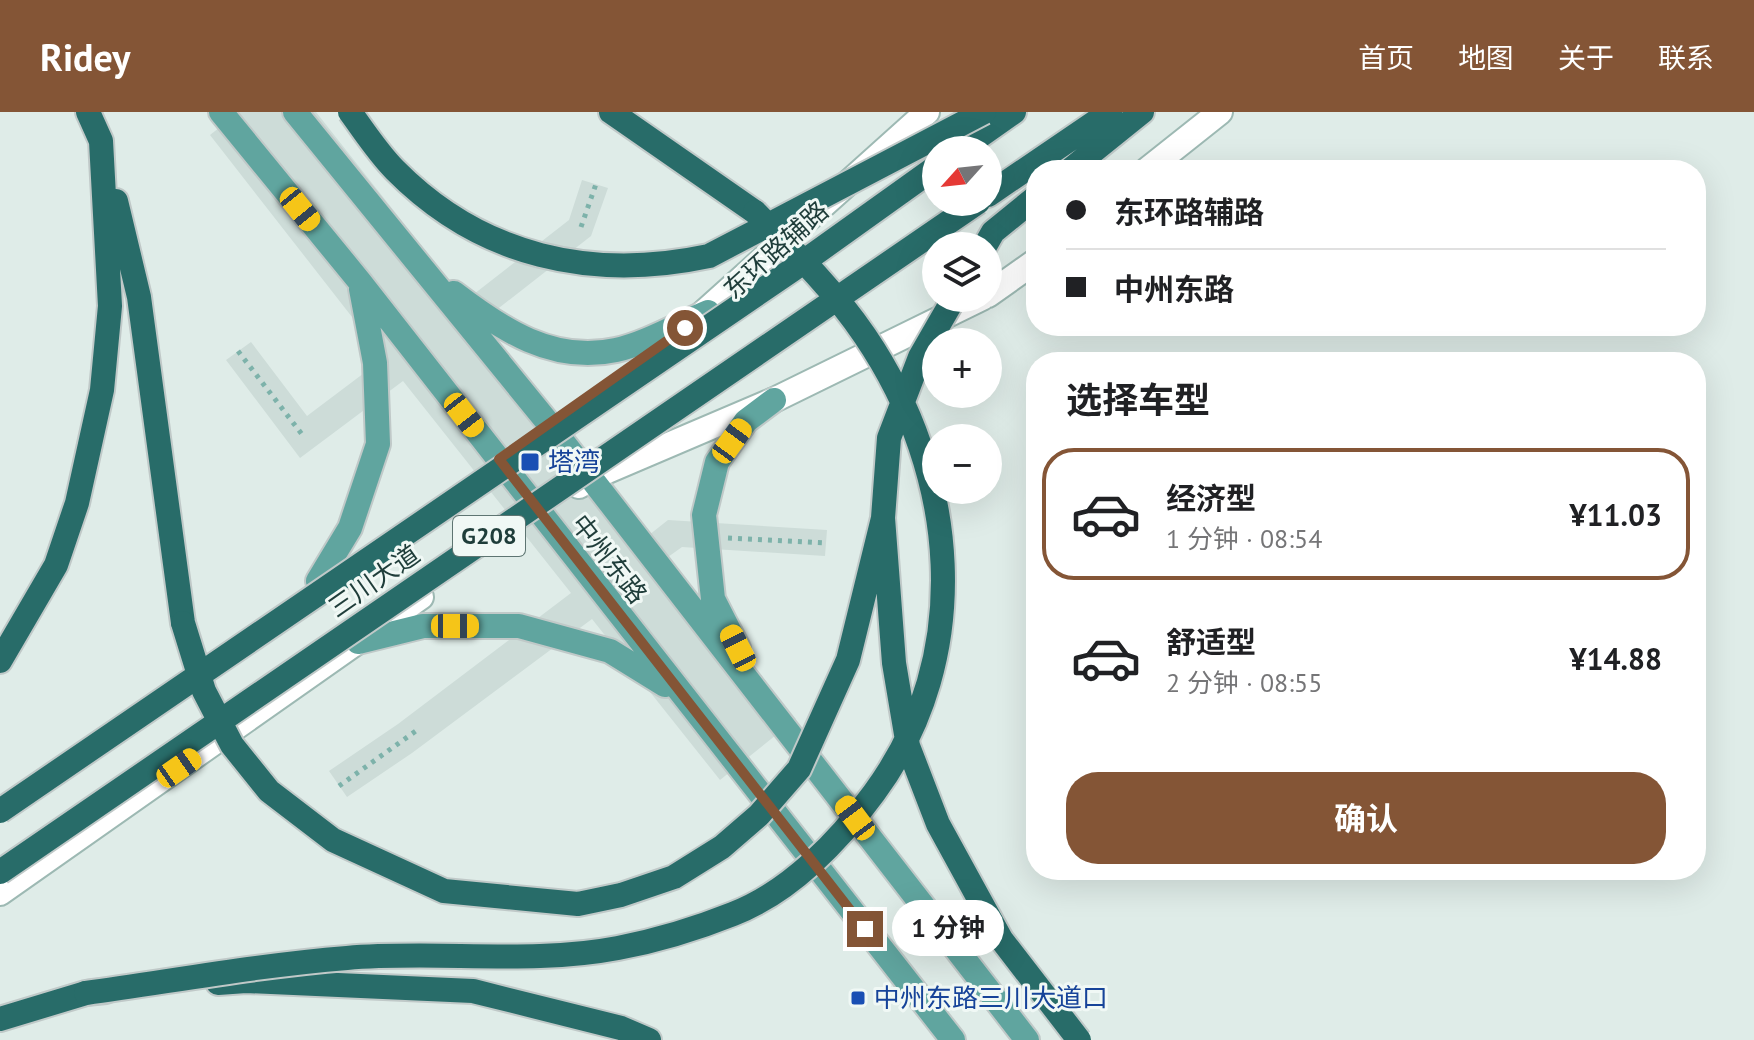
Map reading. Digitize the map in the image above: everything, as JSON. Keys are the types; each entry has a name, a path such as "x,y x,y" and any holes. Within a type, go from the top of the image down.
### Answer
{"highway":[{"path":"88,112 101,141 139,297 183,623 204,691 232,745 269,791 333,840 444,891 578,904 621,895 674,877 722,847 759,815 799,769 848,660 883,518"},
{"path":"350,112 395,170 463,224 517,250 546,258 661,266 709,256 984,112"},
{"path":"0,1019 86,993 349,958 540,954 617,948 736,913 795,876 847,829 892,768 921,712 941,626 944,544 927,467 910,415 865,336 815,272 755,212 611,112"},
{"path":"980,136 1014,112"},
{"path":"1039,160 1110,112"},
{"path":"1082,160 1142,112"},
{"path":"0,661 56,565 77,503 102,390 110,306 101,141"},
{"path":"1002,185 1026,169"},
{"name":"三川大道","path":"0,811 792,270 922,177"},
{"path":"993,232 1026,205"},
{"name":"三川大道","path":"0,872 958,216"},
{"path":"946,312 920,357 889,438 883,518 894,663 908,746 938,824 1001,939 1079,1040"},
{"path":"86,993 246,981 473,991 621,1028 649,1040"}],"main road":[{"name":"中州东路","path":"221,112 360,282 680,695 953,1040"},
{"name":"中州东路","path":"295,112 549,424 1027,1040"},
{"name":"东环路辅路","path":"0,799 499,459 708,312 927,112"},
{"path":"1160,160 1220,112"},
{"path":"1002,285 1026,268"},
{"path":"424,271 497,325 537,346 569,351 616,350 708,312"},
{"path":"318,581 350,528 378,444 375,363 360,282"},
{"path":"0,893 591,478 774,400 953,312"},
{"path":"762,697 713,599 704,515 717,462 746,421 774,400"},
{"path":"358,642 423,626 519,626 610,651 680,695"}],"path":[{"path":"581,227 596,184"},
{"path":"238,351 304,437"},
{"path":"723,538 826,543"},
{"path":"339,786 420,728"}],"shaded area":[{"path":"239,112 316,112 465,301 569,220 582,180 608,188 591,236 481,322 649,535 668,520 827,530 825,556 682,547 668,557 796,719 720,780 592,619 412,753 347,797 329,771 398,724 571,593 403,381 300,458 226,360 251,342 307,416 384,358 210,135"}],"place":[{"name":"塔湾","path":"530,462"},
{"name":"中州东路三川大道口","path":"858,998"}],"route":[{"path":"685,328 499,459 865,929"}]}
